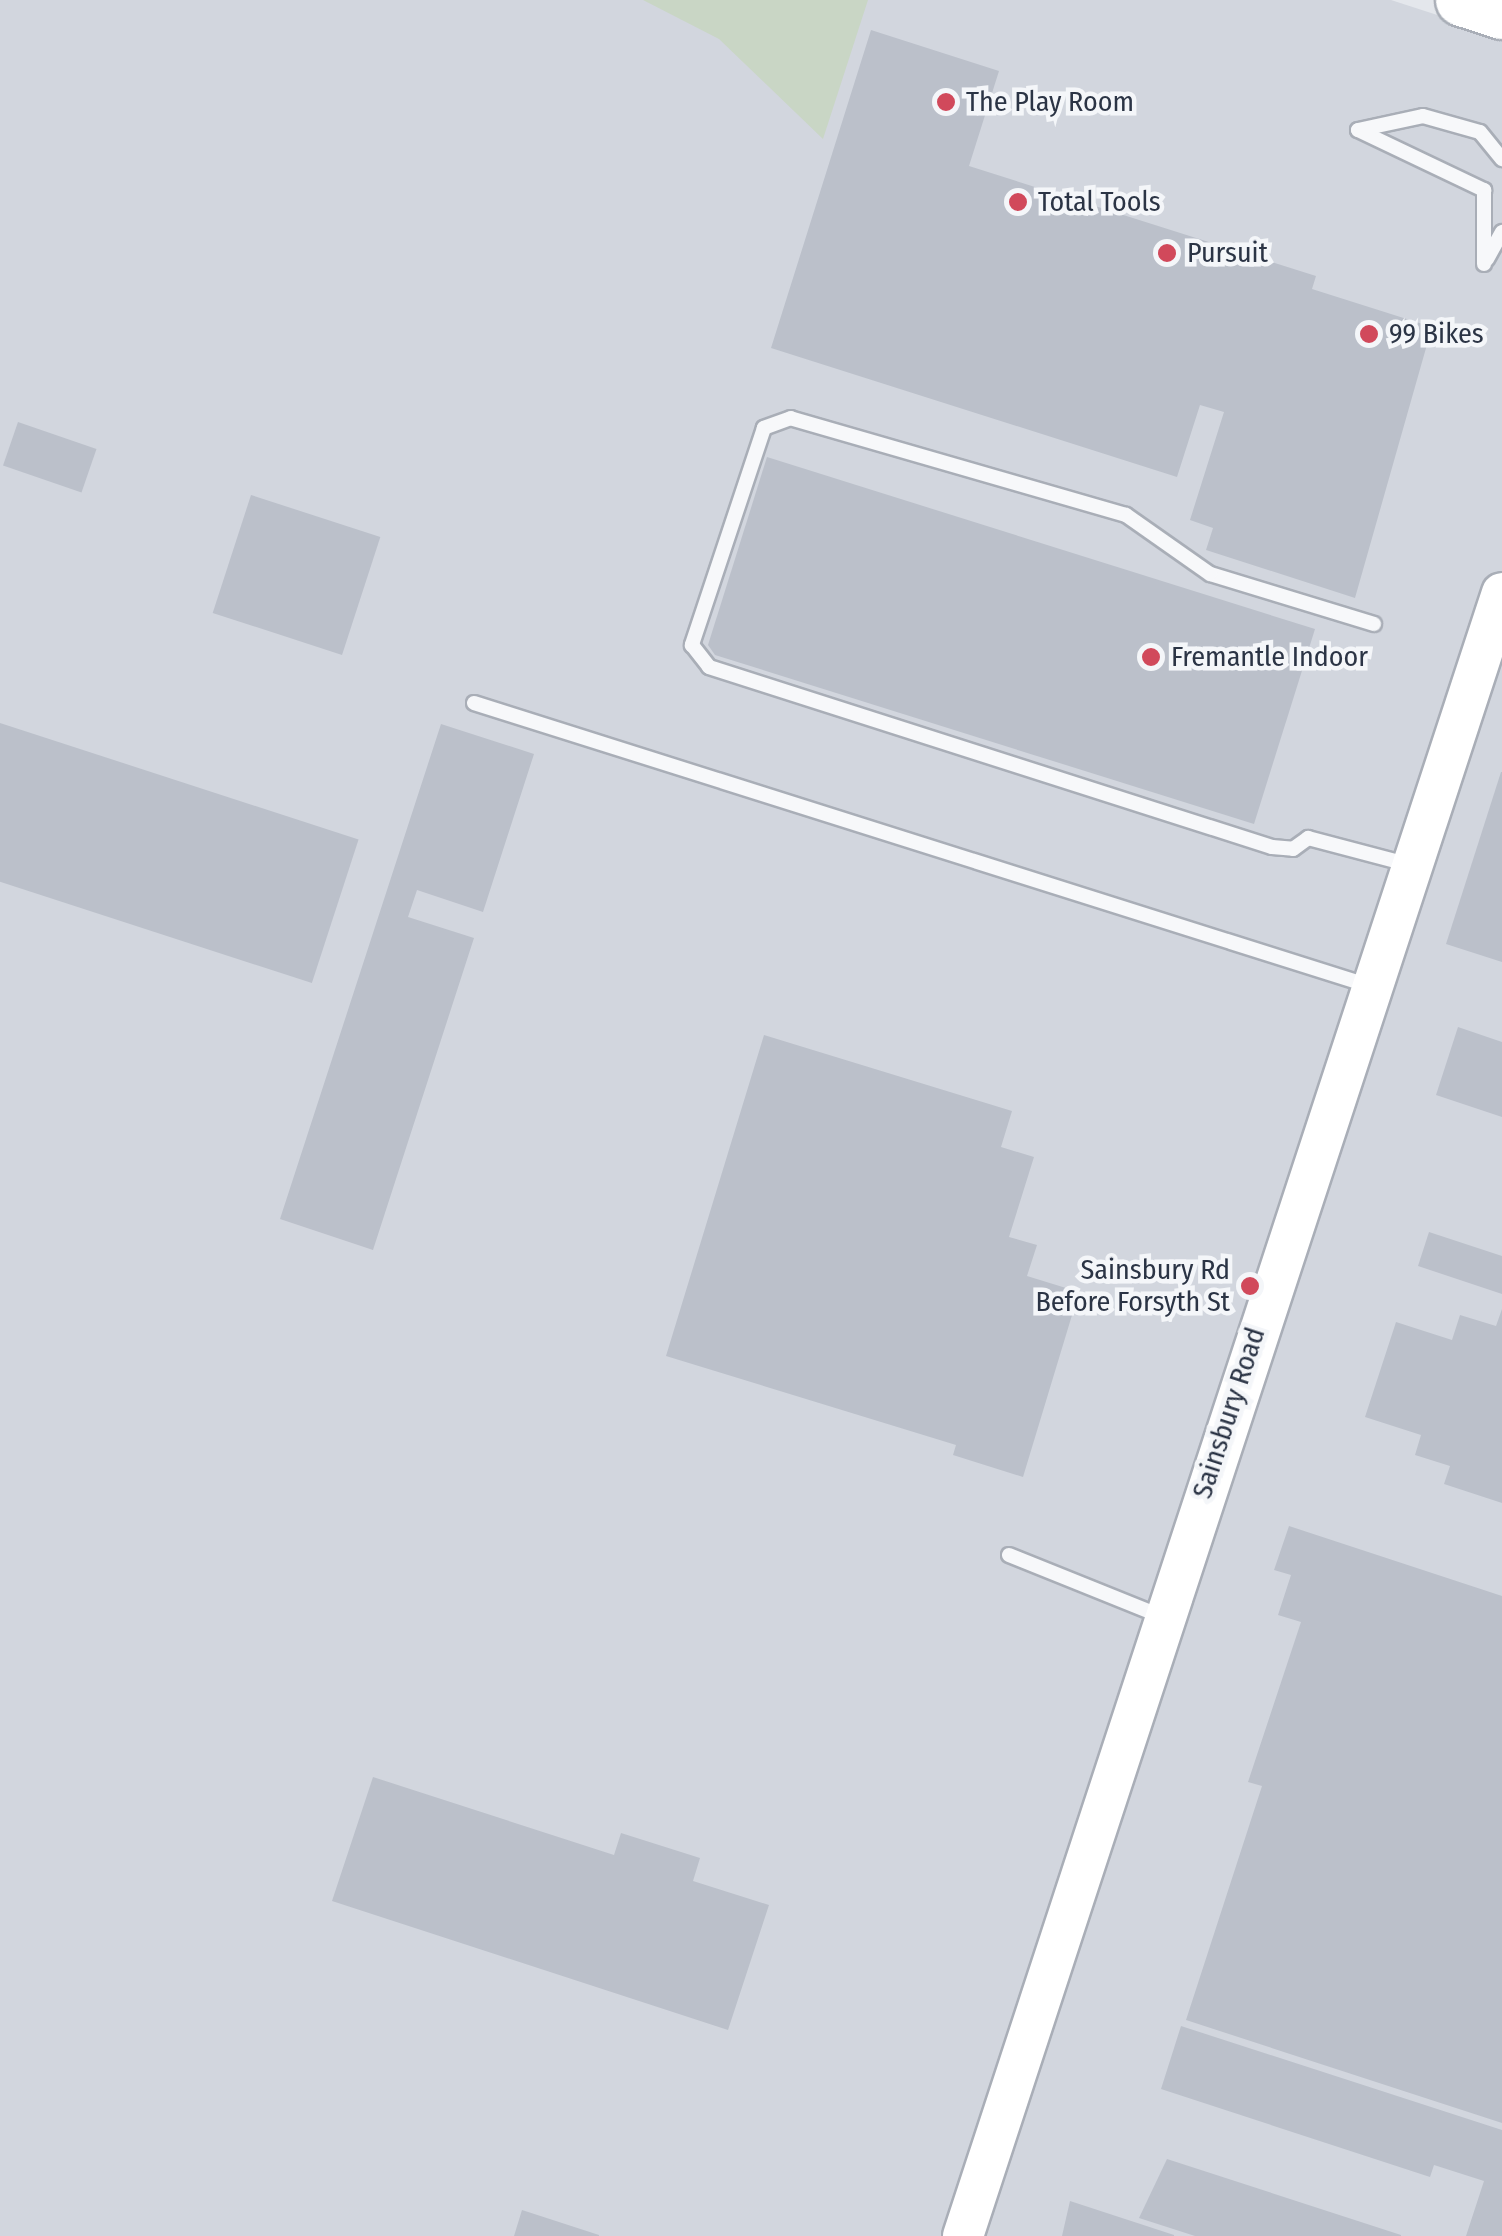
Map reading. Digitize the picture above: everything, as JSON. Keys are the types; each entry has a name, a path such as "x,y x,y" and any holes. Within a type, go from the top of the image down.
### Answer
{"highway":[{"path":"1462,0 1502,12"}],"street":[{"name":"Sainsbury Road","path":"963,2236 1161,1616 1502,593"}],"lane":[{"path":"1502,159 1480,132 1422,116 1358,130 1484,190 1484,264 1502,232"},
{"path":"1374,624 1210,574 1126,515 791,418 764,428 692,645 709,667 1272,847 1292,849 1308,838 1410,865"},
{"path":"474,703 1370,986"},
{"path":"1008,1555 1161,1616"}],"shaded area":[{"path":"0,0 1391,0 1502,36 1502,2236 0,2236"}],"green space":[{"path":"643,0 868,0 823,139 719,39"}],"building":[{"path":"871,30 999,71 969,166 1316,276 1312,289 1432,327 1355,598 1206,550 1213,528 1190,520 1224,412 1200,405 1177,477 771,348"},
{"path":"18,422 96,449 82,493 3,465"},
{"path":"767,457 1315,629 1254,824 715,655 708,645"},
{"path":"251,495 380,537 342,655 213,613"},
{"path":"0,723 359,839 312,983 0,882"},
{"path":"441,724 534,754 483,912 417,890 408,917 474,938 373,1250 280,1219"},
{"path":"1502,772 1502,962 1446,944"},
{"path":"1458,1027 1502,1042 1502,1117 1436,1095"},
{"path":"764,1035 1012,1111 1001,1147 1034,1157 1009,1237 1037,1245 1027,1276 1079,1292 1023,1477 953,1455 956,1445 666,1356"},
{"path":"1429,1232 1502,1256 1502,1294 1418,1266"},
{"path":"1502,1309 1502,1503 1444,1484 1450,1466 1415,1455 1421,1435 1365,1417 1396,1322 1452,1340 1460,1315 1496,1326"},
{"path":"1289,1526 1502,1596 1502,2123 1186,2020 1262,1786 1248,1782 1301,1622 1278,1615 1291,1575 1274,1570"},
{"path":"373,1777 614,1855 621,1833 700,1858 693,1881 769,1905 728,2030 332,1901"},
{"path":"1181,2026 1502,2130 1502,2236 1466,2236 1484,2181 1434,2165 1430,2177 1161,2089"},
{"path":"1167,2159 1401,2236 1195,2236 1139,2218"},
{"path":"1070,2201 1174,2235 1174,2236 1062,2236"},
{"path":"522,2210 599,2235 599,2236 514,2236"}],"place":[{"name":"The Play Room","path":"946,102"},
{"name":"Total Tools","path":"1018,202"},
{"name":"Pursuit","path":"1167,253"},
{"name":"99 Bikes","path":"1369,334"},
{"name":"Fremantle Indoor","path":"1151,657"},
{"name":"Sainsbury Rd Before Forsyth St","path":"1250,1286"}]}
